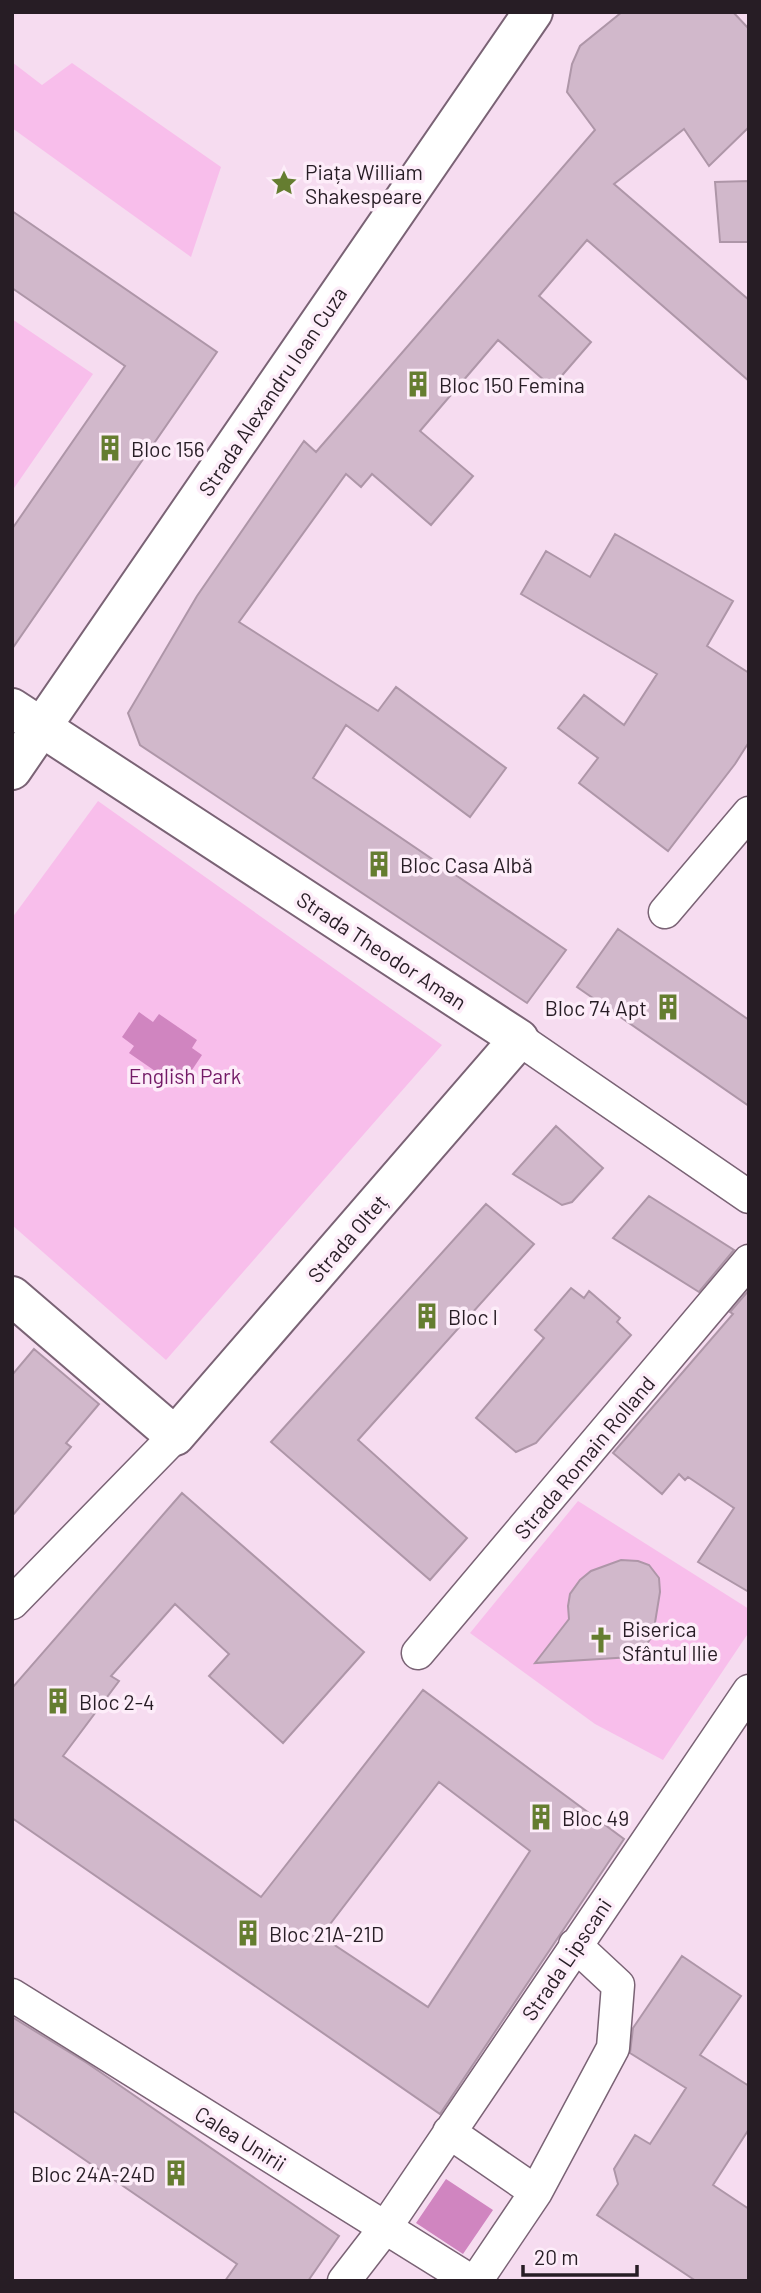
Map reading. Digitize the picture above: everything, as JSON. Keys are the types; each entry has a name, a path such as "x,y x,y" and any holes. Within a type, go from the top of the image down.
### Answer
{"street":[{"name":"Strada Alexandru Ioan Cuza","path":"12,770 27,718 533,12"},
{"name":"Strada Theodor Aman","path":"27,718 519,1039 749,1197"},
{"path":"665,912 749,813"},
{"name":"Strada Olteț","path":"175,1436 519,1039"},
{"name":"Strada Romain Rolland","path":"418,1653 749,1261"},
{"path":"12,1296 175,1436 12,1603"},
{"name":"Strada Lipscani","path":"344,2281 384,2228 749,1691"},
{"path":"473,2281 536,2192 613,2048 618,1985 575,1945"},
{"name":"Calea Unirii","path":"12,1995 473,2281"},
{"path":"449,2132 536,2192"}],"green space":[{"path":"12,62 42,85 72,63 221,167 191,257 12,128"},
{"path":"12,319 93,374 12,491"},
{"name":"English Park","path":"98,801 442,1045 166,1360 12,1225 12,918"},
{"path":"578,1501 749,1609 749,1632 663,1760 595,1724 470,1633"}],"shaded area":[{"path":"139,1012 153,1022 159,1014 197,1040 192,1048 202,1055 184,1082 173,1074 168,1080 129,1053 134,1046 122,1037"},
{"path":"446,2179 493,2210 463,2254 416,2223"}],"building":[{"path":"622,12 733,12 749,29 749,127 709,166 684,129 614,184 749,300 749,381 587,240 539,296 591,342 552,387 498,340 420,431 473,476 431,525 372,474 361,487 346,474 239,622 378,711 396,687 506,768 470,817 346,725 313,778 566,950 527,1003 140,745 128,713 197,596 304,441 316,452 595,130 567,92 572,64 580,46"},
{"path":"749,181 749,242 720,242 715,182"},
{"name":"Bloc 156","path":"12,211 217,352 12,649 12,529 125,366 12,288"},
{"path":"615,534 733,601 707,646 749,673 749,742 668,851 579,783 598,758 558,728 584,695 624,725 657,674 521,594 546,551 590,577"},
{"name":"Bloc 74 Apt","path":"618,929 749,1020 749,1106 577,987"},
{"path":"556,1126 603,1168 572,1202 562,1205 513,1174"},
{"path":"649,1196 734,1250 699,1292 613,1238"},
{"name":"Bloc I","path":"486,1204 534,1244 358,1440 467,1538 430,1580 271,1442"},
{"path":"571,1288 584,1298 589,1291 620,1318 617,1322 631,1335 536,1443 516,1452 476,1418 544,1338 535,1330"},
{"path":"749,1290 749,1592 698,1562 734,1508 688,1477 685,1480 679,1474 662,1494 613,1453 733,1314 730,1312"},
{"path":"34,1349 99,1404 66,1443 71,1447 12,1516 12,1375"},
{"path":"182,1493 364,1652 283,1743 209,1676 229,1654 175,1604 111,1676 119,1681 63,1756 261,1897 423,1690 624,1839 440,2114 12,1818 12,1688","holes":["439,1782 530,1851 428,2007 321,1936"]},
{"name":"Biserica Sfântul Ilie","path":"621,1560 649,1565 659,1578 660,1592 653,1635 644,1648 632,1657 535,1663 569,1619 570,1594 580,1580 591,1571"},
{"path":"682,1956 741,1996 700,2055 749,2086 749,2129 713,2185 749,2209 749,2281 696,2281 597,2215 618,2184 614,2169 635,2135 650,2144 686,2088 630,2053 633,2028"},
{"name":"Bloc 24A-24D","path":"12,2017 87,2063 339,2236 308,2281 225,2281 237,2264 12,2110"}],"place":[{"name":"Piața William Shakespeare","path":"284,183"},
{"name":"Bloc 150 Femina","path":"418,384"},
{"name":"Bloc 156","path":"110,448"},
{"name":"Bloc Casa Albă","path":"379,864"},
{"name":"Bloc 74 Apt","path":"668,1007"},
{"name":"Bloc I","path":"427,1316"},
{"name":"Biserica Sfântul Ilie","path":"601,1640"},
{"name":"Bloc 2-4","path":"58,1701"},
{"name":"Bloc 49","path":"541,1817"},
{"name":"Bloc 21A-21D","path":"248,1933"},
{"name":"Bloc 24A-24D","path":"176,2173"}]}
